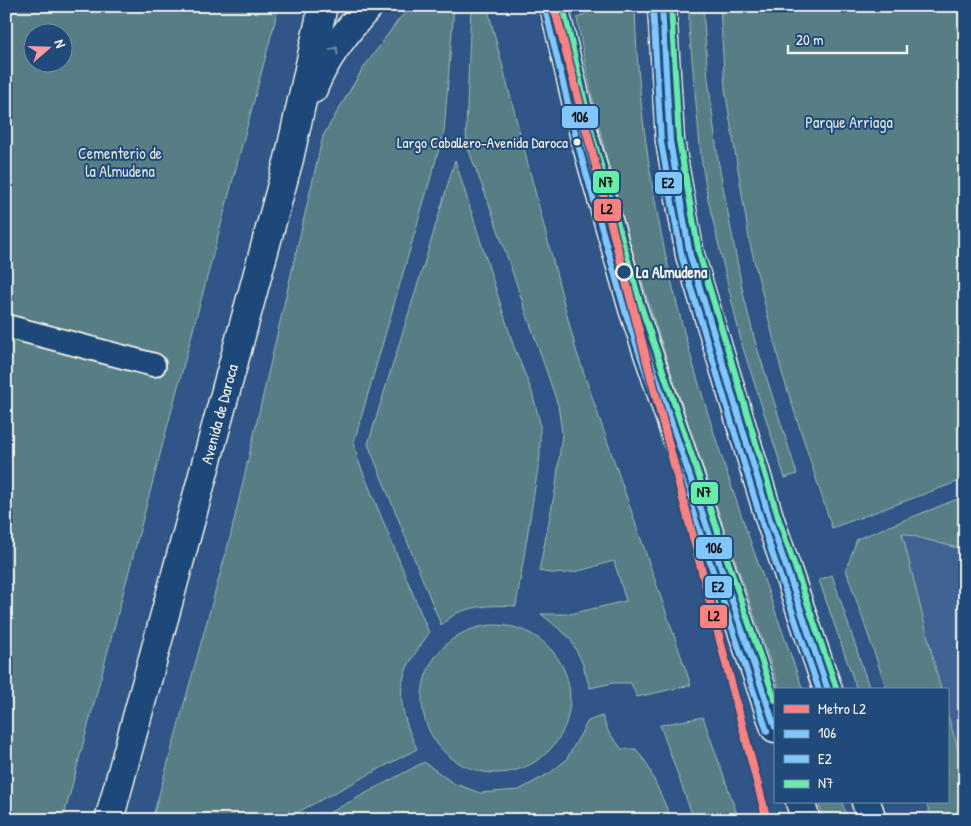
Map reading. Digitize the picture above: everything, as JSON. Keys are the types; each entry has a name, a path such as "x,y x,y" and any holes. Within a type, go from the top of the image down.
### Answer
{"main road":[{"name":"Avenida de Daroca","path":"108,820 289,159 323,6"},
{"path":"289,159 318,77 346,32 369,6"},
{"path":"554,6 585,139 633,308 774,725"},
{"path":"662,6 670,141 690,255 770,520 827,688"},
{"path":"801,804 806,820"},
{"path":"867,804 872,820"}],"lane":[{"path":"6,326 154,365"}],"shaded area":[{"path":"902,532 965,550 965,773 948,715 948,688 941,688"}],"green space":[{"name":"Cementerio de la Almudena","path":"6,6 279,6 63,820 6,820"},
{"path":"412,6 454,6 444,132 354,442 358,460 429,633 410,663 402,683 404,712 409,731 417,749 283,820 152,820 230,538 323,136 362,70 399,19"},
{"path":"471,6 487,6 576,350 691,685 637,697 631,683 613,683 590,688 582,662 570,638 541,614 570,614 626,601 614,561 569,573 539,571 556,486 562,433 558,405 489,204 467,146"},
{"path":"595,6 635,6 637,56 648,157 666,257 678,307 705,404 728,476 802,688 779,688 663,347 620,208 596,114 577,18 591,11"},
{"path":"689,6 703,6 708,79 718,160 743,293 755,341 797,474 785,478 742,345 708,199 701,157 689,27"},
{"name":"Parque Arriaga","path":"720,6 965,6 965,479 832,528 782,373 750,244 725,89"},
{"path":"455,160 514,347 532,392 540,423 540,456 516,606 472,608 457,613 441,625 368,444"},
{"path":"965,496 965,550 902,533 941,688 886,688 846,570 857,539"},
{"path":"832,575 869,688 856,688 819,580"},
{"path":"496,625 524,631 548,647 564,671 570,699 564,727 548,751 524,767 496,773 468,767 444,751 428,727 422,699 428,671 444,647 468,631"},
{"path":"948,715 965,773 965,820 932,820 927,804 948,804"},
{"path":"602,716 609,733 622,749 636,749 647,764 672,820 316,820 424,762 453,783 480,793 519,790 550,773 566,760 588,721"},
{"path":"703,717 739,820 694,820 660,725"},
{"path":"819,804 843,804 848,820 824,820"}],"metro line":[{"name":"L2","path":"554,6 767,820"}],"transit line":[{"name":"106","path":"554,6 585,139 633,309 774,724"},
{"name":"N7","path":"563,6 593,137 641,306 774,697"},
{"name":"106","path":"662,6 670,141 690,255 770,520 827,688"},
{"name":"N7","path":"671,6 679,140 699,253 778,517 836,687"},
{"name":"E2","path":"653,7 661,142 682,258 762,523 818,688"},
{"name":"E2","path":"545,8 577,141 625,311 767,731"}],"place":[{"name":"Largo Caballero-Avenida Daroca","path":"577,142"},
{"name":"La Almudena","path":"624,272"}]}
